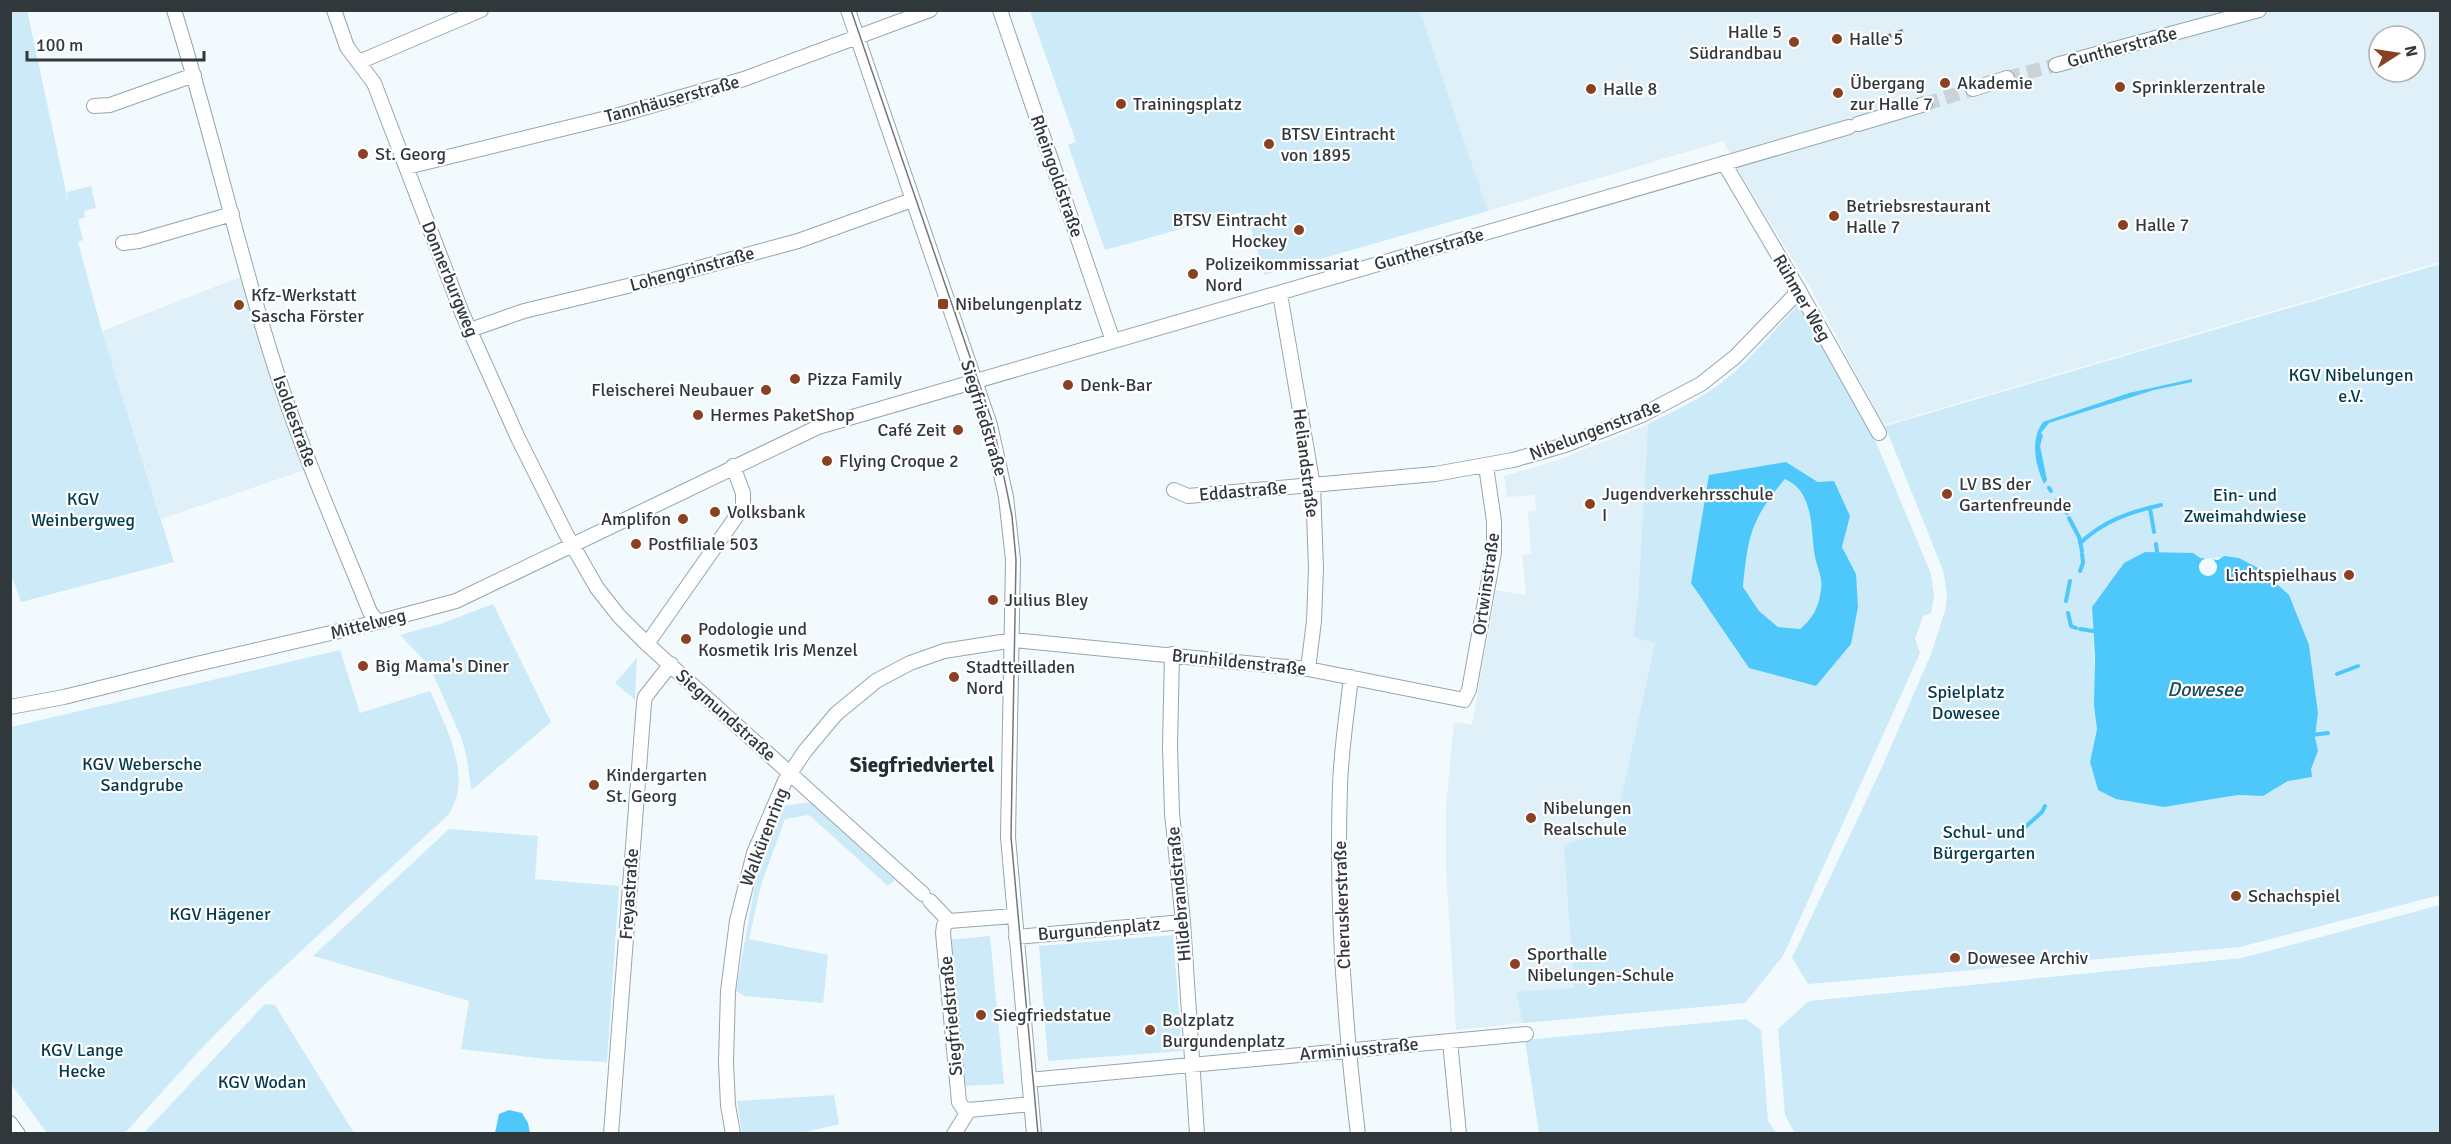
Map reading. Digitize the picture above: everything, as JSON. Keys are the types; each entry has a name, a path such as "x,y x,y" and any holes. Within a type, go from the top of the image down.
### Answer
{"street":[{"name":"Isoldestraße","path":"174,10 269,349 370,612 378,622"},
{"name":"Donnerburgweg","path":"334,10 347,47 374,82 470,330 509,419 572,545"},
{"path":"359,62 481,10"},
{"name":"Siegfriedstraße","path":"848,10 976,382 996,445 1006,497 1013,560 1008,825 1034,1134"},
{"name":"Tannhäuserstraße","path":"407,167 618,115 744,79 930,10"},
{"name":"Rheingoldstraße","path":"1000,10 1113,341"},
{"name":"Guntherstraße","path":"2056,65 2259,10"},
{"path":"94,106 110,105 194,75"},
{"path":"1973,89 2007,78"},
{"name":"Guntherstraße","path":"976,382 1925,104"},
{"name":"Rühmer Weg","path":"1724,163 1879,433"},
{"name":"Lohengrinstraße","path":"470,330 524,311 673,275 798,241 912,200"},
{"path":"123,243 139,241 231,214"},
{"name":"Nibelungenstraße","path":"1313,486 1435,474 1486,466 1543,453 1642,415 1688,392 1718,373 1794,296 1797,287"},
{"name":"Heliandstraße","path":"1280,294 1313,486 1316,574 1314,621 1308,669"},
{"path":"647,644 743,507 743,493 733,466 818,427 976,382"},
{"name":"Mittelweg","path":"10,706 64,697 378,622 456,601 733,466"},
{"name":"Ortwinstraße","path":"1464,700 1469,690 1494,552 1494,521 1486,466"},
{"name":"Eddastraße","path":"1174,490 1188,496 1313,486"},
{"name":"Siegmundstraße","path":"572,545 597,588 619,616 647,644 790,772 949,921"},
{"name":"Brunhildenstraße","path":"1011,640 1308,669 1464,700"},
{"name":"Walkürenring","path":"733,1134 728,1105 726,1063 730,958 754,853 790,772 836,714 876,681 910,663 944,651 1011,640"},
{"name":"Hildebrandstraße","path":"1172,654 1171,779 1197,1134"},
{"name":"Freyastraße","path":"611,1134 644,703 647,694 671,664"},
{"name":"Cheruskerstraße","path":"1351,677 1340,784 1340,927 1358,1134"},
{"path":"949,921 1014,916"},
{"name":"Siegfriedstraße","path":"949,921 944,925 943,933 958,1096 963,1108 969,1110"},
{"name":"Burgundenplatz","path":"1016,937 1183,922"},
{"name":"Arminiusstraße","path":"1192,1065 1526,1034"},
{"path":"1450,1041 1459,1134"},
{"path":"1029,1080 1192,1065"},
{"path":"954,1134 969,1110 1031,1104"},
{"path":"10,1124 18,1134"}],"shaded area":[{"path":"1420,11 2440,11 2440,262 1884,425 1811,289 1744,180 1723,141 1488,211"},
{"path":"240,277 268,368 305,470 161,519 102,331"},
{"name":"Nibelungen Realschule","path":"1648,424 1638,599 1633,637 1655,643 1576,1017 1456,1030 1446,870 1446,806 1454,722 1472,725 1496,590 1526,595 1522,555 1531,554 1528,512 1536,511 1535,495 1507,497 1504,476 1555,461"}],"green space":[{"name":"KGV Weinbergweg","path":"27,10 68,201 67,192 91,186 96,208 84,211 85,217 78,220 83,240 78,242 102,331 174,562 21,602 10,571 10,11"},
{"name":"BTSV Eintracht von 1895","path":"1030,11 1420,11 1488,211 1264,275 1246,211 1105,250 1068,145 1076,142"},
{"name":"Schul- und Bürgergarten","path":"2440,264 2440,895 2240,947 1808,984 1792,958 1883,765 1931,654 1945,611 1947,595 1943,570 1885,426","holes":["2224,556 2309,645 2318,713 2315,737 2318,751 2306,779 2299,777 2288,781 2263,796 2238,795 2164,807 2098,790 2090,762 2097,729 2092,607 2124,563 2193,560"]},
{"path":"1802,300 1876,442 1931,574 1934,596 1931,613 1923,616 1915,639 1920,653 1783,956 1745,1003 1523,1023 1516,992 1574,988 1564,845 1614,830 1655,643 1633,637 1638,599 1648,424 1701,397 1729,377","holes":["1786,462 1819,482 1834,482 1850,516 1842,547 1856,574 1816,686 1691,583"]},
{"path":"1785,479 1795,486 1807,503 1821,581 1817,606 1812,616 1800,629 1778,627 1759,611 1743,587 1753,529 1765,506"},
{"path":"493,604 551,722 473,789 461,737 429,665 400,635 440,624"},
{"path":"340,650 360,713 430,691 450,736 458,769 455,801 448,815 259,990 199,1051 125,1133 47,1133 11,1084 11,727"},
{"path":"637,658 635,700 615,683"},
{"path":"810,802 895,880 888,886 809,815 785,819 761,885 749,939 828,955 823,1003 744,996 736,991 756,879 784,806"},
{"name":"KGV Hägener","path":"449,829 538,836 535,879 619,886 607,1062 545,1059 461,1049 469,1001 313,956"},
{"path":"2440,905 2440,1133 1795,1134 1785,1115 1778,1029 1809,1001 2242,958"},
{"path":"1173,935 1182,1051 1048,1061 1039,946"},
{"path":"990,936 1004,1084 962,1086 948,940"},
{"name":"KGV Wodan","path":"265,1004 275,1005 354,1133 144,1133"},
{"path":"1746,1019 1761,1030 1768,1121 1776,1133 1539,1133 1525,1040"},
{"path":"834,1095 839,1124 801,1133 742,1133 737,1101"}],"water":[{"path":"2192,379 2192,382 2154,390 2049,423 2041,433 2043,435 2040,446 2047,480 2044,484 2035,452 2036,436 2043,422 2129,393"},
{"path":"1786,462 1818,482 1834,481 1850,516 1842,547 1856,574 1858,607 1851,644 1816,686 1749,668 1691,583 1709,475","holes":["1785,479 1802,493 1809,512 1815,557 1821,577 1819,601 1815,612 1800,629 1778,627 1759,611 1743,587 1747,554 1758,517"]},
{"name":"Dowesee","path":"2145,552 2193,553 2200,558 2218,560 2224,556 2239,558 2260,569 2289,595 2309,645 2318,713 2315,737 2318,751 2311,769 2312,777 2288,781 2263,796 2238,795 2164,807 2116,799 2098,790 2090,762 2097,729 2094,705 2095,658 2092,607 2124,563"},
{"path":"509,1110 522,1113 528,1123 530,1133 495,1133 499,1114"}],"pier":[{"path":"2208,558 2214,561 2217,567 2214,573 2208,576 2202,573 2199,567 2202,561"}],"waterway":[{"path":"2056,501 2067,513"},
{"path":"2080,543 2098,529 2118,518 2161,505"},
{"path":"2150,508 2154,532"},
{"path":"2069,518 2079,537 2082,551"},
{"path":"2156,544 2157,552"},
{"path":"2080,571 2083,563 2082,554"},
{"path":"2066,601 2070,581"},
{"path":"2068,613 2071,626 2076,628"},
{"path":"2080,629 2093,631"},
{"path":"2337,674 2358,666"},
{"path":"2312,735 2328,733"},
{"path":"2021,835 2022,830 2042,812 2045,806"}],"tunnel":[{"path":"2007,78 2056,65"},
{"path":"1925,104 1973,89"}],"tram line":[{"path":"851,10 993,424 1012,516 1016,560 1011,837 1038,1134"}],"railway":[{"path":"1863,45 1903,31"}],"place":[{"name":"Halle 5","path":"1837,39"},
{"name":"Halle 5 Südrandbau","path":"1794,42"},
{"name":"Akademie","path":"1945,83"},
{"name":"Sprinklerzentrale","path":"2120,87"},
{"name":"Halle 8","path":"1591,89"},
{"name":"Übergang zur Halle 7","path":"1838,93"},
{"name":"Trainingsplatz","path":"1121,104"},
{"name":"BTSV Eintracht von 1895","path":"1269,144"},
{"name":"St. Georg","path":"363,154"},
{"name":"Betriebsrestaurant Halle 7","path":"1834,216"},
{"name":"Halle 7","path":"2123,225"},
{"name":"BTSV Eintracht Hockey","path":"1299,230"},
{"name":"Polizeikommissariat Nord","path":"1193,274"},
{"name":"Nibelungenplatz","path":"943,304"},
{"name":"Kfz-Werkstatt Sascha Förster","path":"239,305"},
{"name":"Pizza Family","path":"795,379"},
{"name":"Denk-Bar","path":"1068,385"},
{"name":"Fleischerei Neubauer","path":"766,390"},
{"name":"Hermes PaketShop","path":"698,415"},
{"name":"Café Zeit","path":"958,430"},
{"name":"Flying Croque 2","path":"827,461"},
{"name":"LV BS der Gartenfreunde","path":"1947,494"},
{"name":"Jugendverkehrsschule I","path":"1590,504"},
{"name":"Volksbank","path":"715,512"},
{"name":"Amplifon","path":"683,519"},
{"name":"Postfiliale 503","path":"636,544"},
{"name":"Lichtspielhaus","path":"2349,575"},
{"name":"Julius Bley","path":"993,600"},
{"name":"Podologie und Kosmetik Iris Menzel","path":"686,639"},
{"name":"Big Mama's Diner","path":"363,666"},
{"name":"Stadtteilladen Nord","path":"954,677"},
{"name":"Kindergarten St. Georg","path":"594,785"},
{"name":"Nibelungen Realschule","path":"1531,818"},
{"name":"Schachspiel","path":"2236,896"},
{"name":"Dowesee Archiv","path":"1955,958"},
{"name":"Sporthalle Nibelungen-Schule","path":"1515,964"},
{"name":"Siegfriedstatue","path":"981,1015"},
{"name":"Bolzplatz Burgundenplatz","path":"1150,1030"}],"district":[{"name":"Siegfriedviertel","path":"922,765"}],"park label":[{"name":"KGV Nibelungen e.V.","path":"2351,385"},
{"name":"Ein- und Zweimahdwiese","path":"2245,505"},
{"name":"Spielplatz Dowesee","path":"1966,702"},
{"name":"KGV Webersche Sandgrube","path":"142,774"},
{"name":"KGV Lange Hecke","path":"82,1060"}]}
